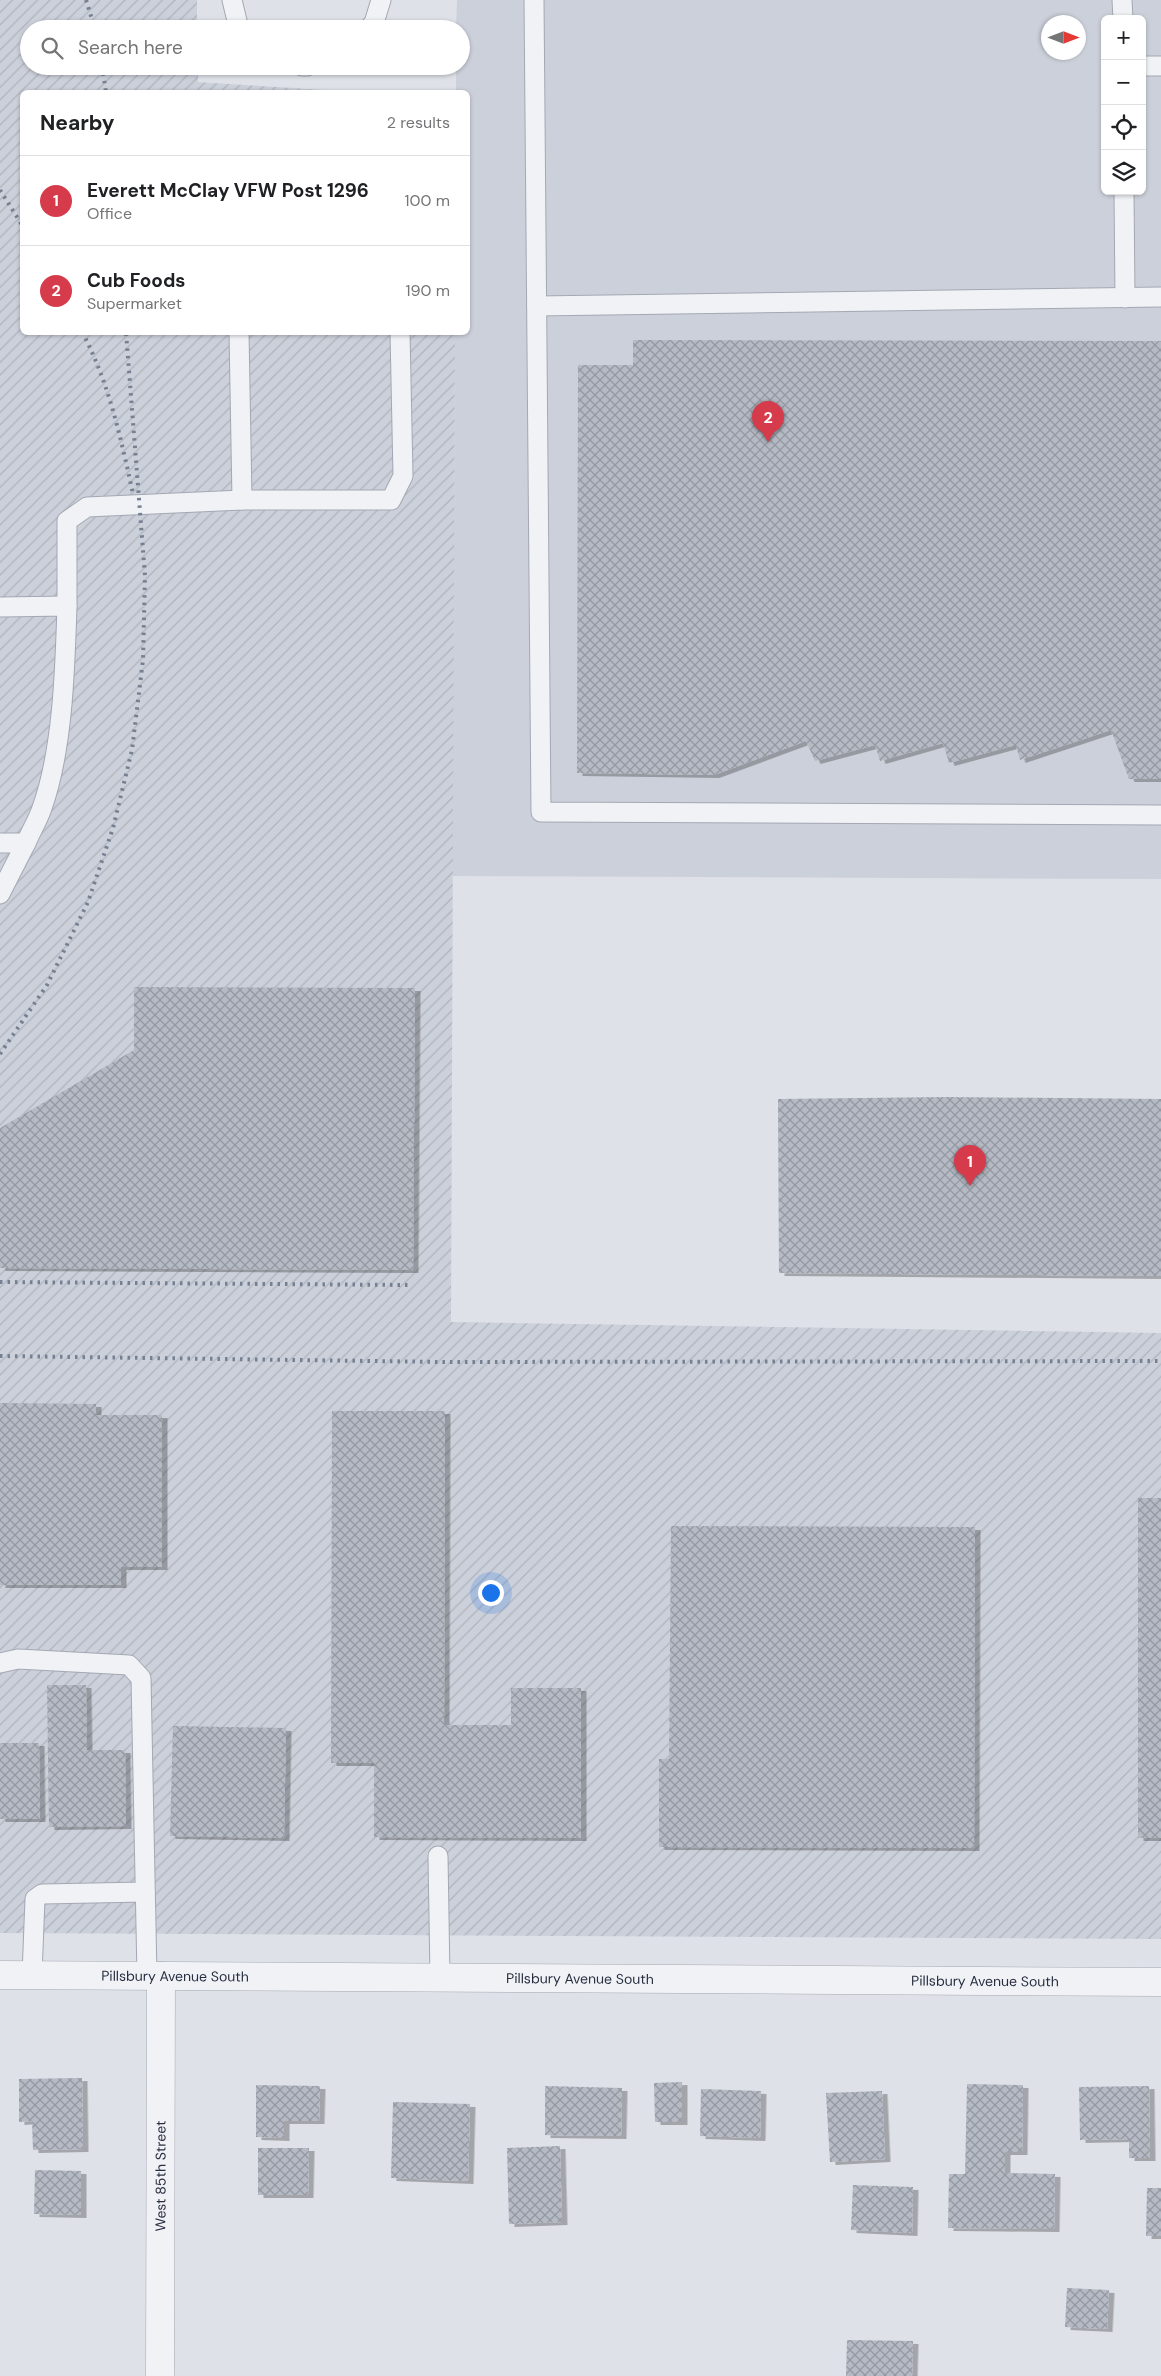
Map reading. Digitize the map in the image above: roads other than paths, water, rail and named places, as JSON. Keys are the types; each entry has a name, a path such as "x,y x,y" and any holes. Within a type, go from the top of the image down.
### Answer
{"street":[{"name":"Pillsbury Avenue South","path":"0,1975 1161,1982"},
{"name":"West 85th Street","path":"154,1976 160,2376"}],"lane":[{"path":"232,0 237,20"},
{"path":"375,20 381,0"},
{"path":"534,0 541,812 1161,814"},
{"path":"1122,0 1122,15"},
{"path":"1146,66 1161,66"},
{"path":"1124,195 1125,298"},
{"path":"536,306 1161,297"},
{"path":"239,335 242,500"},
{"path":"0,894 42,807 57,747 66,664 67,521 87,507 242,500 391,500 403,476 400,335"},
{"path":"0,607 67,606"},
{"path":"0,843 26,843"},
{"path":"0,1663 18,1659 129,1666 140,1678 145,1892 154,1976"},
{"path":"438,1856 440,1978"},
{"path":"32,1975 35,1899 42,1894 145,1892"}],"railway":[{"path":"86,0 92,20"},
{"path":"103,75 106,90"},
{"path":"0,190 20,222"},
{"path":"83,335 107,391 119,432 133,494"},
{"path":"0,1054 47,985 88,902 113,828 132,750 143,660 145,576 126,335"},
{"path":"0,1282 408,1285"},
{"path":"0,1356 444,1362 1161,1361"}],"place":[{"name":"Cub Foods","path":"768,442"},
{"name":"Everett McClay VFW Post 1296","path":"970,1186"}]}
